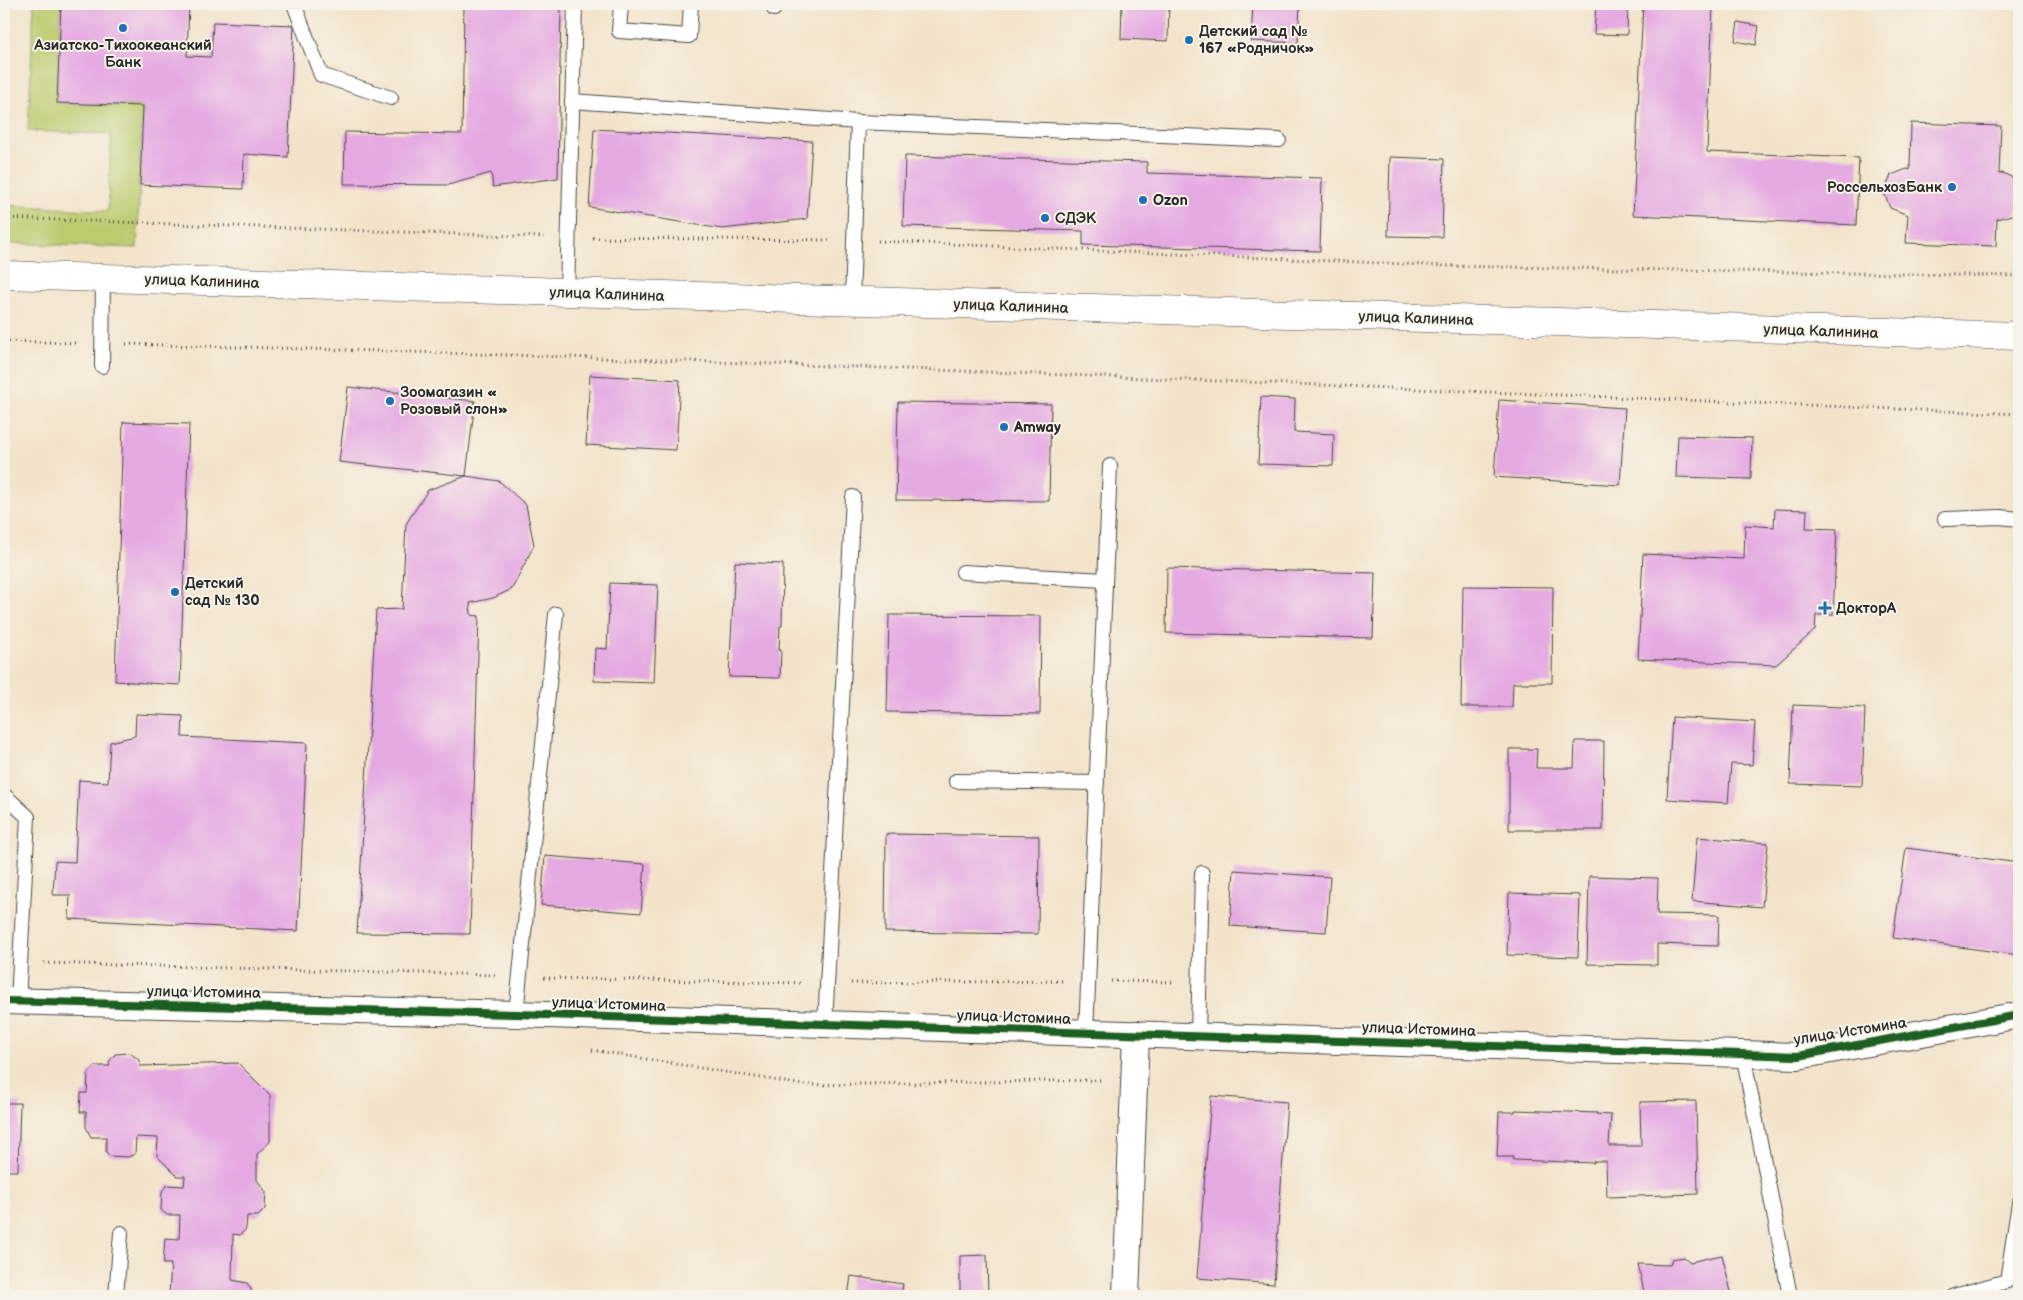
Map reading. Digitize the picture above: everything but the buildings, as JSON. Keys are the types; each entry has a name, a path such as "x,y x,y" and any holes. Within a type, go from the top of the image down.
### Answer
{"main road":[{"name":"улица Калинина","path":"4,275 2019,336"}],"street":[{"name":"улица Истомина","path":"11,1001 516,1014 1798,1056 2019,1015"},
{"path":"1126,1296 1136,1034"}],"lane":[{"path":"294,4 321,76 391,98"},
{"path":"566,293 575,4"},
{"path":"621,4 619,32 689,36 691,4"},
{"path":"572,101 858,122 1279,140"},
{"path":"852,302 858,122"},
{"path":"102,366 103,278"},
{"path":"1086,1033 1110,466"},
{"path":"825,1024 854,497"},
{"path":"1945,519 2000,517 2019,519"},
{"path":"963,572 1105,580"},
{"path":"516,1014 556,614"},
{"path":"956,781 1097,783"},
{"path":"4,795 28,817 20,962 11,1001"},
{"path":"1198,1036 1202,873"},
{"path":"1743,1054 1790,1296"},
{"path":"1954,1296 2007,1281 2019,1203"},
{"path":"116,1296 120,1233"}],"path":[{"path":"4,218 568,238 854,240 1449,266 2019,276"},
{"path":"4,341 520,354 2019,414"},
{"path":"20,962 491,974 520,978 827,983 1088,981 1199,983"},
{"path":"591,1049 803,1084 1134,1080"}],"green space":[{"path":"34,4 61,4 57,103 143,106 137,248 4,243 4,205 108,211 111,134 28,131"}],"cycle path":[{"path":"4,1001 516,1014 1798,1056 2019,1015"}],"place":[{"name":"Азиатско-Тихоокеанский Банк","path":"123,28"},
{"name":"Детский сад № 167 «Родничок»","path":"1189,40"},
{"name":"РоссельхозБанк","path":"1952,187"},
{"name":"Ozon","path":"1143,200"},
{"name":"СДЭК","path":"1045,218"},
{"name":"Зоомагазин « Розовый слон»","path":"390,401"},
{"name":"Amway","path":"1004,427"},
{"name":"Детский сад № 130","path":"175,592"},
{"name":"ДокторА","path":"1825,608"}]}
